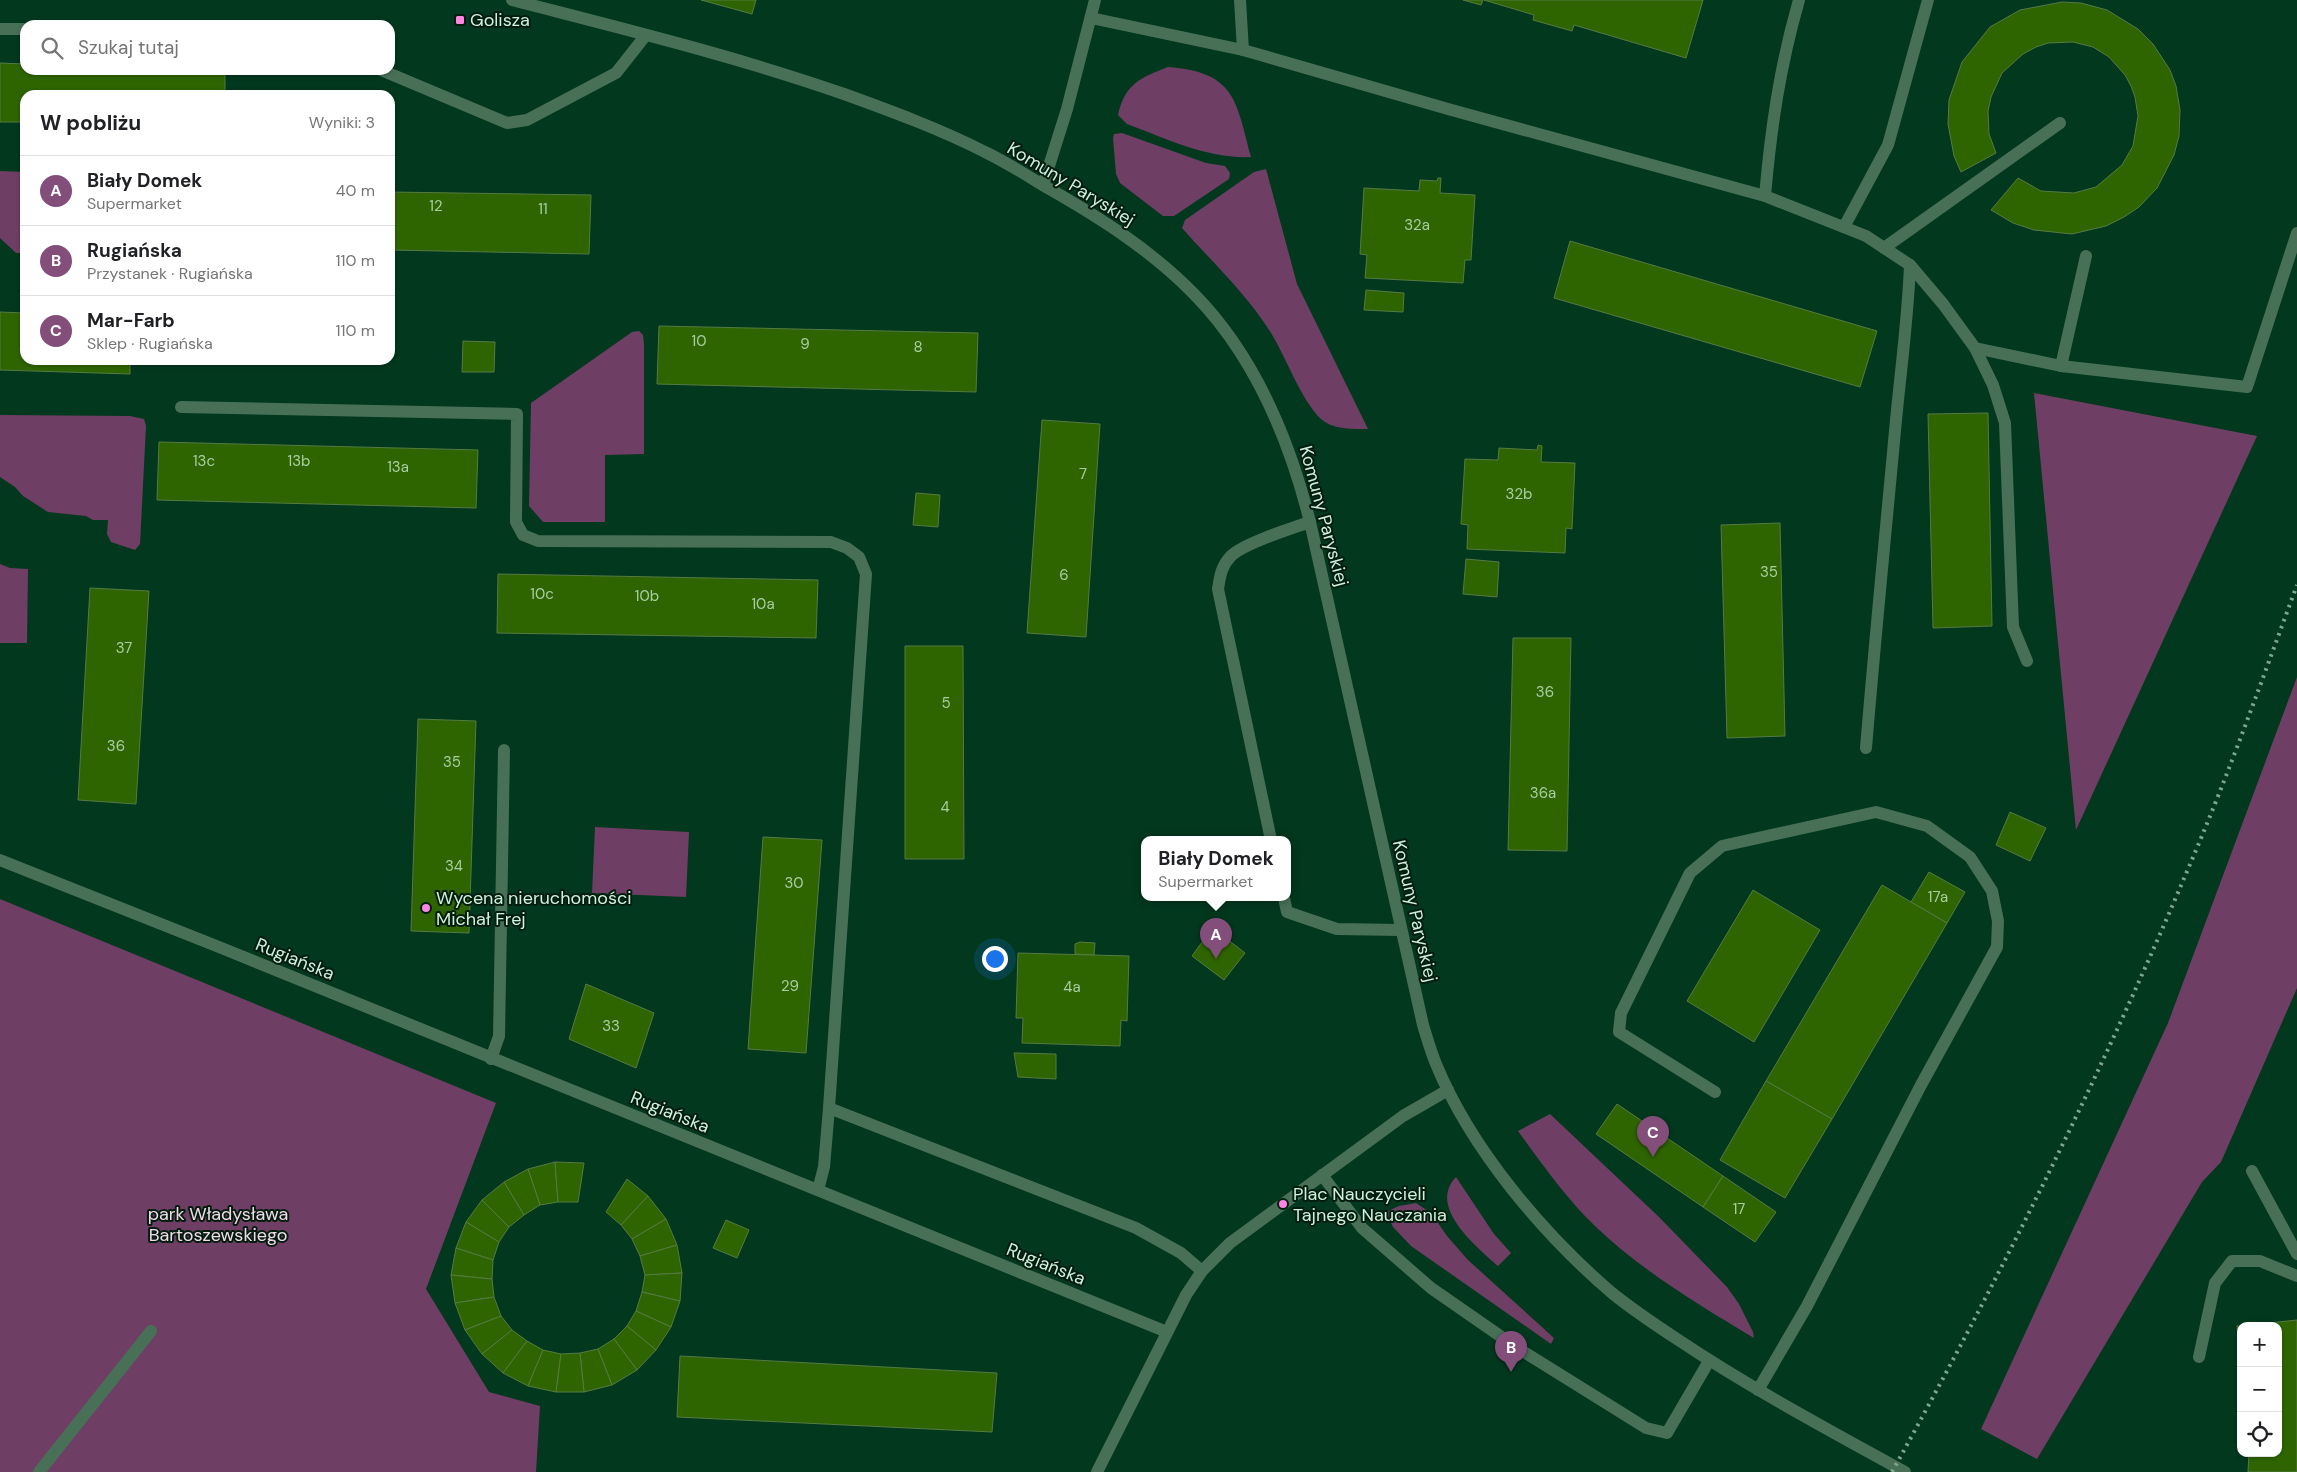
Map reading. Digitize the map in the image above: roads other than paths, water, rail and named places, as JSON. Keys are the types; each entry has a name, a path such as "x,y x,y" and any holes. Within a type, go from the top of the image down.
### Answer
{"street":[{"name":"Komuny Paryskiej","path":"512,0 785,74 906,117 984,151 1091,212 1145,251 1194,295 1216,320 1252,371 1292,456 1310,522 1400,930 1423,1025 1436,1064 1448,1090"},
{"path":"1043,185 1067,109 1095,0"},
{"path":"1240,0 1243,50"},
{"path":"1764,196 1771,122 1785,48 1799,0"},
{"path":"1844,227 1888,145 1928,0"},
{"path":"1091,18 1243,50 1764,196 1866,236 1910,265 1943,304 1975,348 1993,385 2004,423 2013,626 2027,661"},
{"path":"0,29 20,29"},
{"path":"393,75 507,124 527,120 616,73 646,35"},
{"path":"1884,248 2060,123"},
{"path":"1975,348 2061,366 2247,387 2297,233"},
{"path":"2061,366 2086,256"},
{"path":"1866,748 1879,586 1886,534 1907,320 1910,265"},
{"path":"181,407 517,414 516,522 523,535 538,541 831,542 847,548 860,557 866,574 829,1108 824,1168 818,1190"},
{"path":"1270,836 1218,589 1221,571 1231,556 1246,547 1310,522"},
{"path":"491,1059 499,1036 504,750"},
{"path":"1716,1092 1619,1032 1621,1013 1690,873 1722,846 1876,812 1927,826 1970,857 1992,891 1998,921 1997,947 1921,1084 1807,1306 1758,1390"},
{"name":"Rugiańska","path":"0,860 1167,1332"},
{"path":"1285,901 1287,912 1337,929 1400,930"},
{"path":"1097,1472 1186,1295 1202,1271 1230,1243 1403,1116 1448,1090 1470,1128 1504,1178 1554,1238 1613,1294 1709,1361 1904,1472"},
{"path":"829,1108 1136,1228 1181,1253 1202,1271"},
{"path":"2252,1171 2297,1254"},
{"path":"1322,1176 1362,1228 1431,1288 1516,1347 1646,1428 1667,1433 1709,1361"},
{"path":"2199,1357 2215,1283 2232,1261 2260,1261 2297,1276"},
{"path":"39,1472 151,1331"}],"railway":[{"path":"1892,1472 2010,1250 2085,1099 2120,1023 2155,946 2217,799 2297,585"}],"place":[{"name":"Golisza","path":"460,20"},
{"name":"Wycena nieruchomości Michał Frej","path":"426,908"},
{"name":"Biały Domek","path":"1216,959"},
{"name":"Mar-Farb","path":"1653,1157"},
{"name":"Plac Nauczycieli Tajnego Nauczania","path":"1283,1204"},
{"name":"Rugiańska","path":"1511,1372"}],"park label":[{"name":"park Władysława Bartoszewskiego","path":"218,1224"}]}
